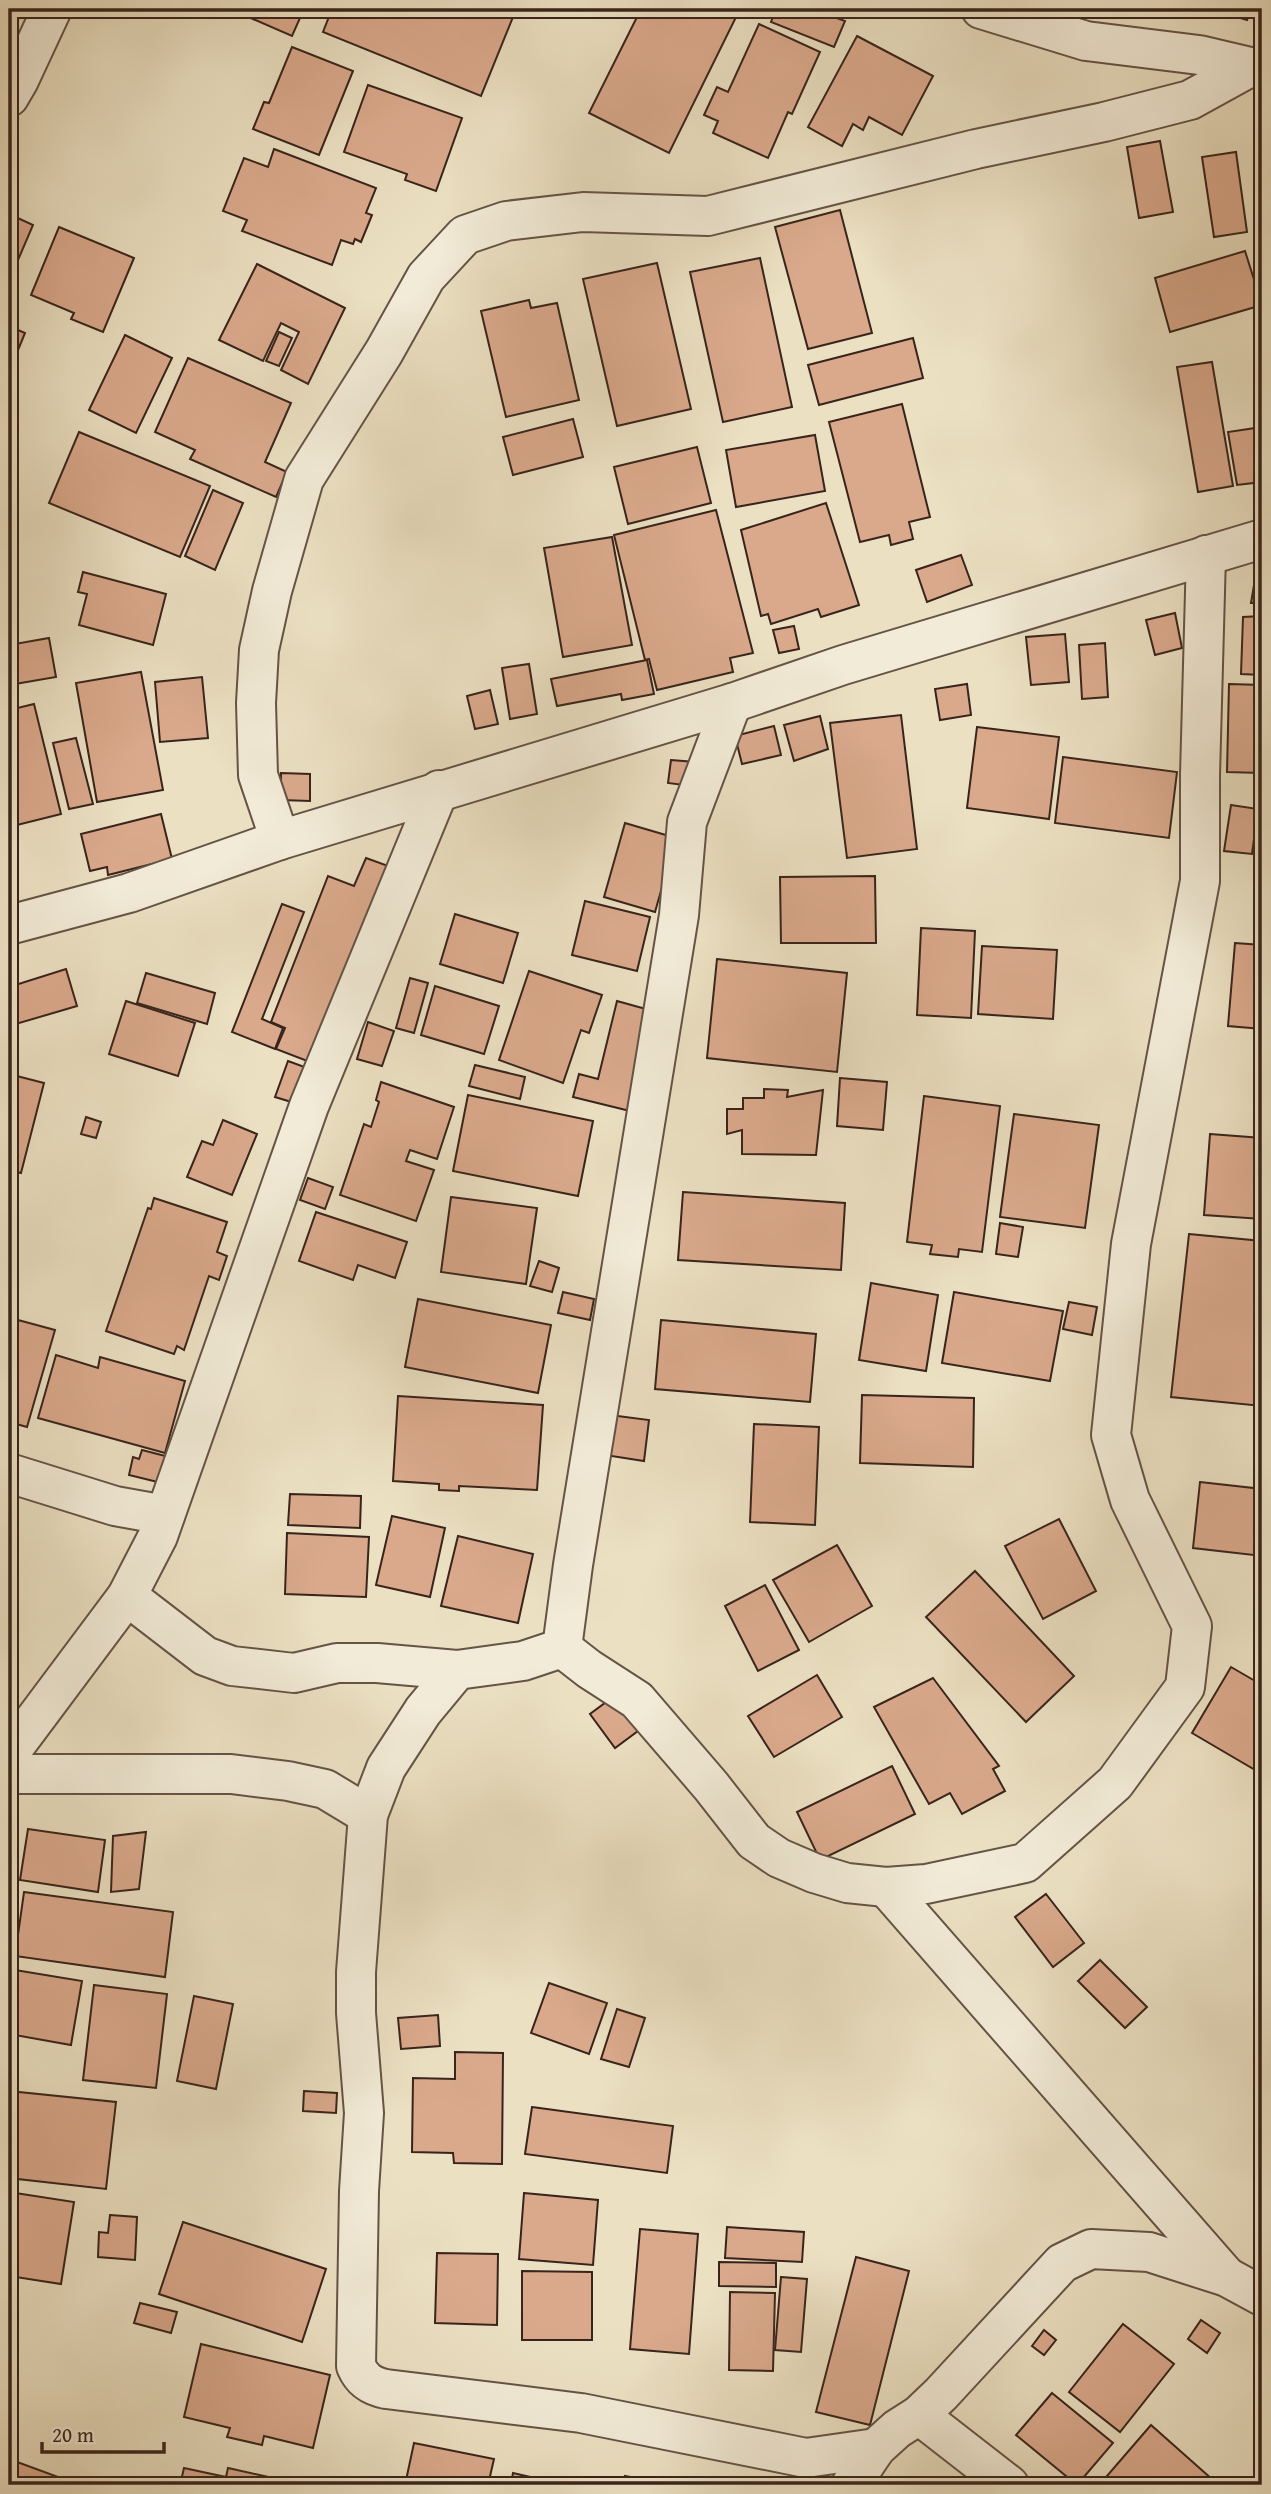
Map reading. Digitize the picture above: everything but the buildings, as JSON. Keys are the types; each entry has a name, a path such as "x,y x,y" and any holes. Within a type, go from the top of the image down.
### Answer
{"street":[{"path":"9,97 52,9"},
{"path":"981,9 1023,16 1086,41 1199,55 1256,67"},
{"path":"280,840 258,775 258,663 272,591 304,478 384,352 426,277 466,235 506,221 583,212 708,216 976,149 1104,122 1190,100 1256,67"},
{"path":"9,925 129,892 280,840 439,790 732,704 843,665 1262,539"},
{"path":"562,1648 637,1700 754,1841 779,1858 814,1873 847,1883 886,1887 926,1884 1025,1863 1115,1783 1185,1687 1192,1626 1130,1500 1111,1435 1131,1244 1200,881 1206,555"},
{"path":"562,1648 573,1565 679,915 688,822 732,704"},
{"path":"9,1754 127,1596 158,1536 309,1106 439,790"},
{"path":"9,1473 115,1506 165,1515"},
{"path":"127,1596 205,1656 232,1666 294,1673 337,1663 377,1662 457,1670 523,1661 562,1648"},
{"path":"457,1670 423,1711 386,1768 368,1815 356,1972 356,2013 364,2113 359,2191 356,2354 356,2366 360,2375 374,2386 386,2389 581,2413 816,2472 876,2448"},
{"path":"9,1774 231,1774 325,1789 368,1815"},
{"path":"886,1887 1227,2277"},
{"path":"851,2485 876,2448 941,2394 1062,2263 1091,2249 1149,2252 1227,2277 1262,2296"},
{"path":"919,2415 1009,2485"}]}
